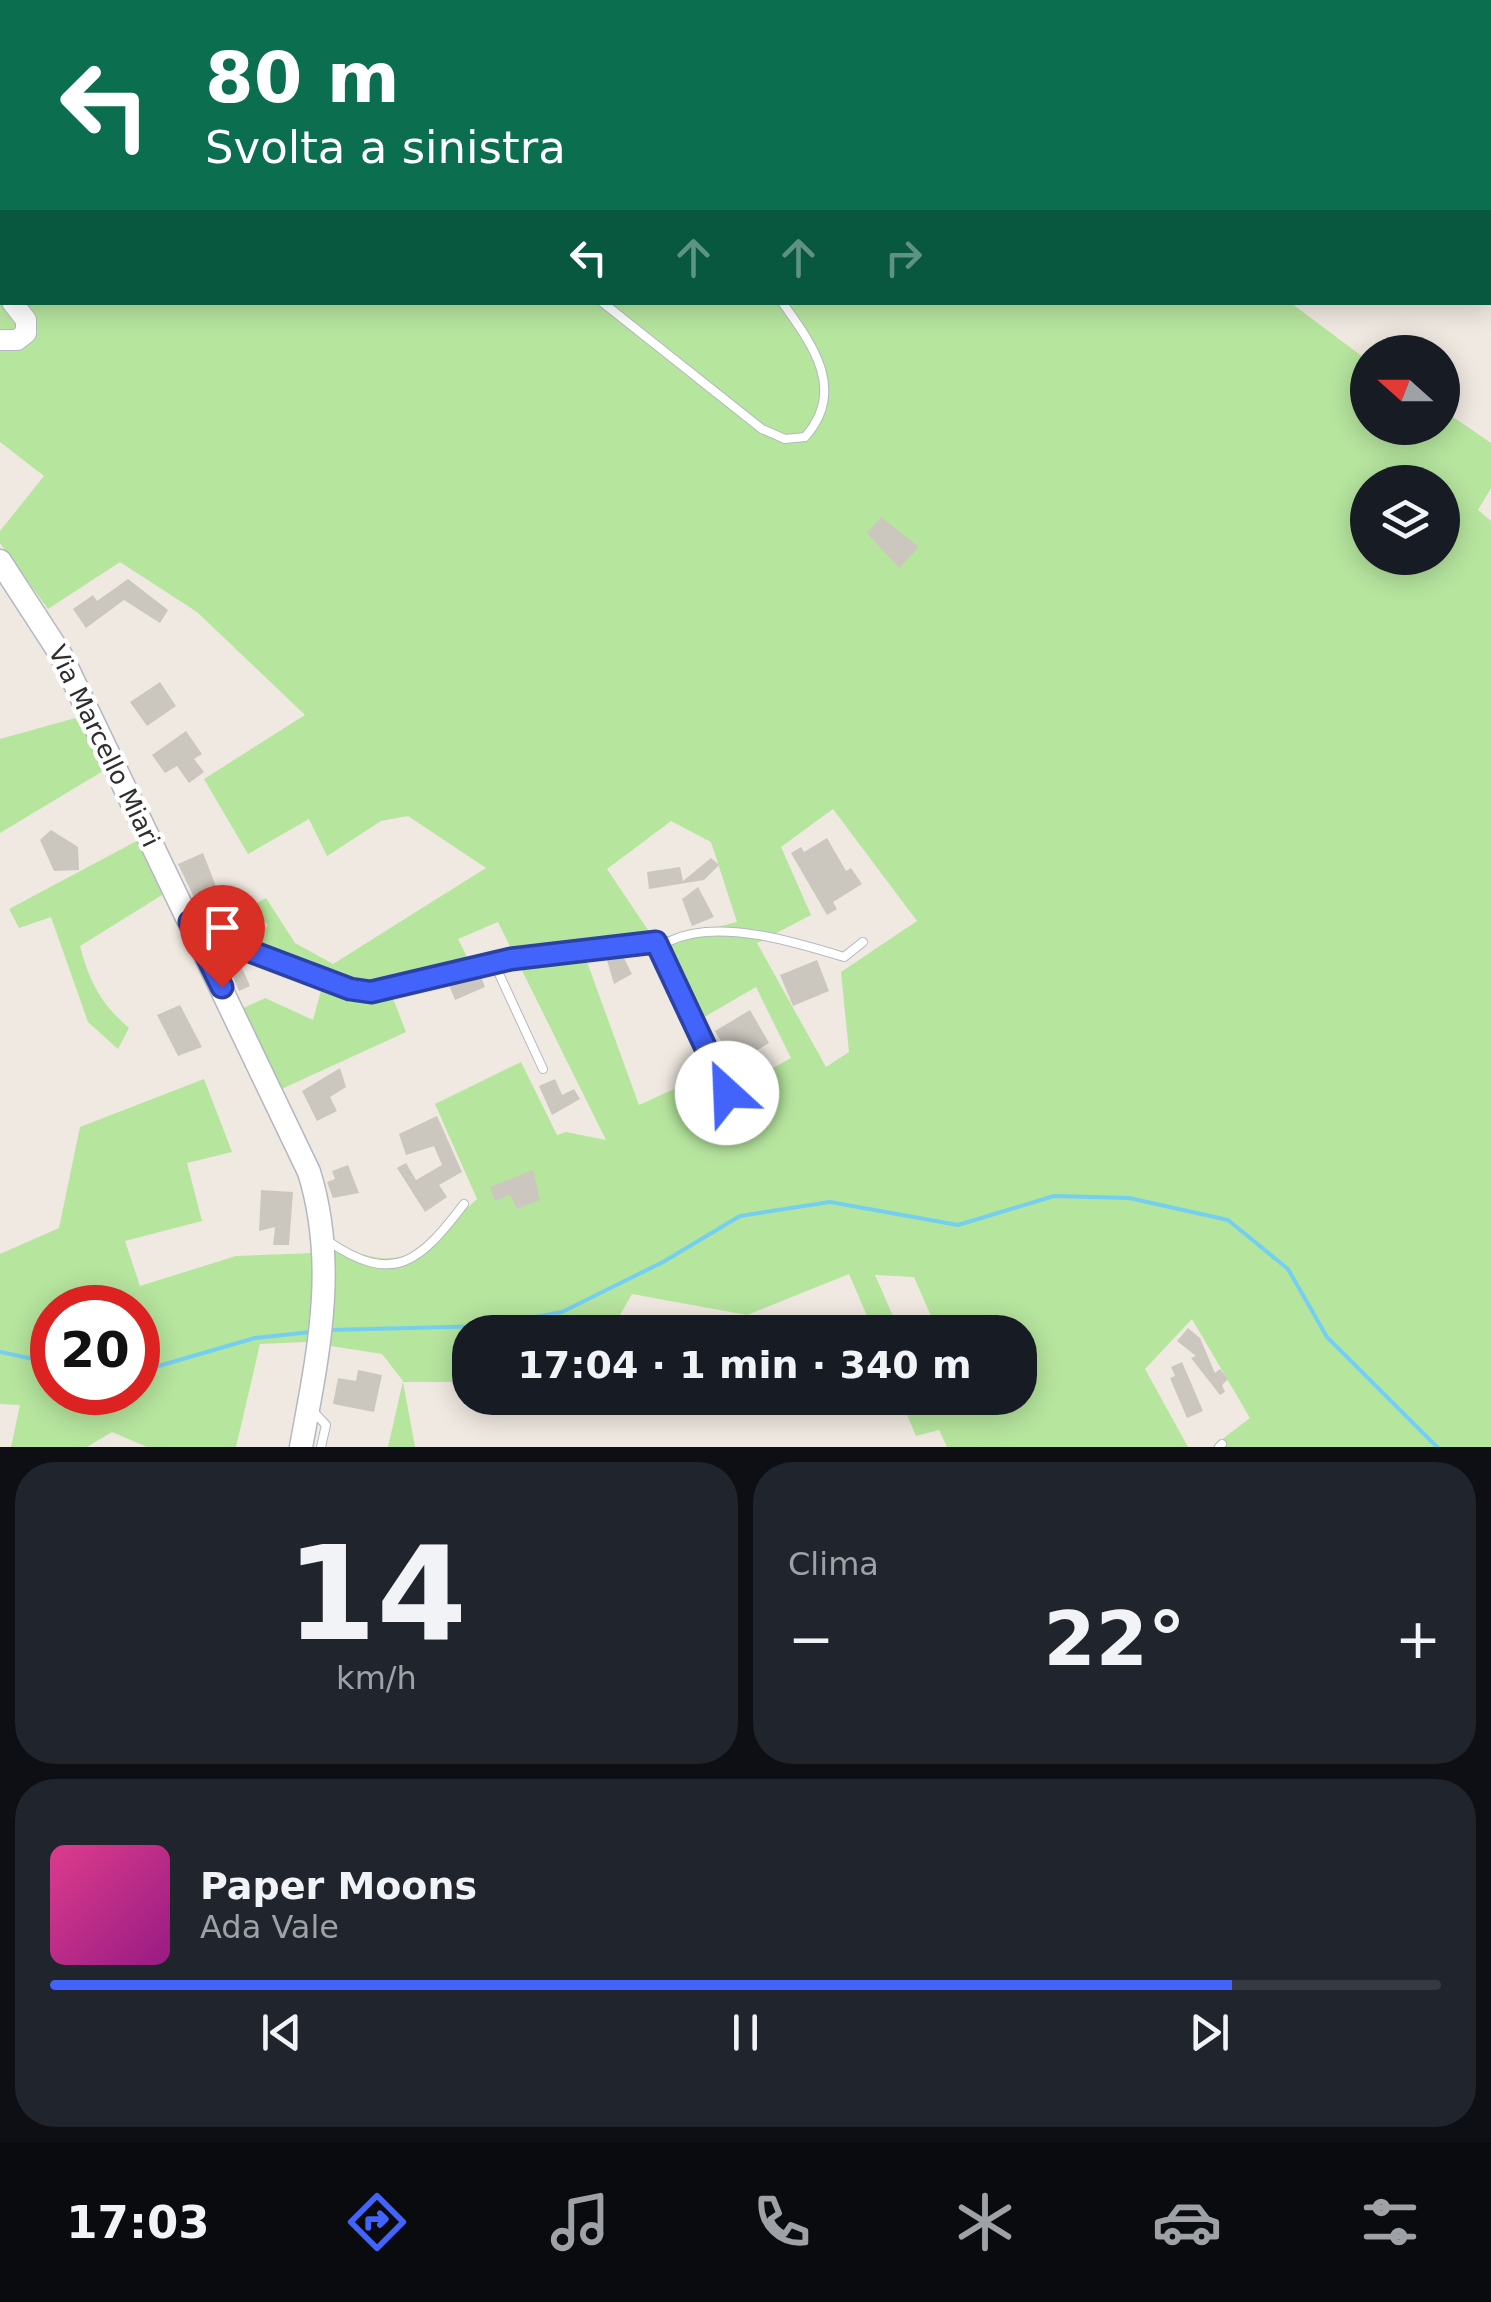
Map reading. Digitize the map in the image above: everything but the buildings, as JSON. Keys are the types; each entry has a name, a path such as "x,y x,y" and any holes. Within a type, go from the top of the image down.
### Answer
{"main road":[{"name":"Via Marcello Miari","path":"0,561 61,656 300,1147 319,1202 324,1239 324,1314 300,1447"}],"street":[{"path":"0,340 17,340 26,332 26,320 14,305"}],"lane":[{"path":"606,305 762,429 785,439 805,437 816,424 826,382 819,354 784,305"},
{"path":"190,922 210,936 350,989 371,992 494,963 656,942 690,931 804,946 844,957 863,942"},
{"path":"656,942 727,1093"},
{"path":"494,963 543,1070"},
{"path":"324,1239 350,1256 377,1266 404,1261 430,1248 464,1204"},
{"path":"308,1408 326,1425 322,1447"}],"green space":[{"path":"0,305 1294,305 1350,347 1350,445 1460,445 1460,422 1491,443 1491,488 1478,510 1491,521 1491,1447 1212,1447 1250,1418 1192,1319 1145,1369 1188,1447 947,1447 939,1430 916,1436 907,1415 1037,1415 1037,1315 931,1315 914,1277 875,1275 893,1315 867,1315 849,1274 747,1315 632,1294 620,1315 452,1315 452,1382 403,1382 415,1447 388,1447 403,1381 382,1354 305,1342 260,1344 236,1447 147,1447 112,1432 87,1447 11,1447 20,1405 0,1404 0,1254 59,1228 80,1127 204,1079 232,1152 187,1163 202,1221 125,1241 140,1285 30,1285 30,1415 160,1415 160,1285 143,1285 236,1256 314,1253 319,1236 371,1256 389,1258 421,1248 477,1199 435,1104 521,1062 557,1135 566,1132 606,1140 498,922 458,939 472,967 389,988 406,1032 275,1092 235,1012 265,998 313,1020 325,976 253,946 268,925 251,906 266,898 295,943 333,964 486,868 408,816 381,821 327,856 309,819 248,854 204,779 305,715 197,612 120,562 48,609 0,543 0,531 44,476 0,442","holes":["833,809 917,921 841,972 849,1052 826,1067 757,943 811,915 781,847","671,821 711,842 737,922 656,942 607,869","655,943 694,1023 756,987 791,1058 728,1093 716,1070 639,1105 583,951"]},
{"path":"90,714 113,765 0,833 0,739"},
{"path":"148,835 170,890 80,946 97,991 129,1028 118,1049 88,1022 51,917 19,928 9,909"}],"waterway":[{"path":"330,1330 488,1326 562,1312 663,1262 740,1216 830,1202 958,1225 1054,1196 1129,1198 1228,1220 1288,1269 1327,1337 1437,1447"},
{"path":"160,1366 255,1338 311,1332"},
{"path":"0,1352 30,1358"}],"route":[{"path":"222,987 190,922 210,936 262,952 308,974 371,992 511,959 656,942 727,1093"}]}
